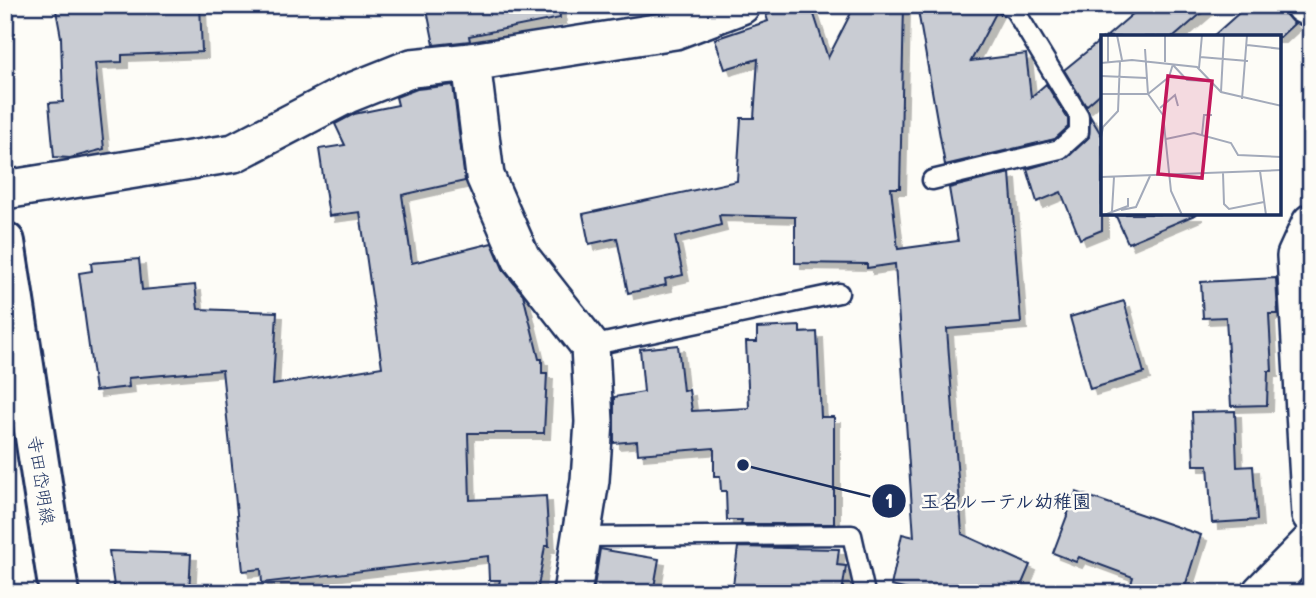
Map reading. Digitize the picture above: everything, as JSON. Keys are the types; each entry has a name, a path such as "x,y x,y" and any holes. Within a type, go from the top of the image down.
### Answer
{"main road":[{"name":"寺田岱明線","path":"5,242 59,593"}],"street":[{"path":"5,190 234,153 347,94 412,68 471,62 675,30 741,5"},
{"path":"1304,5 1311,8"},
{"path":"471,62 485,176 521,258 590,346 594,422 590,480 572,593"},
{"path":"1311,222 1296,256 1311,515"},
{"path":"1261,593 1311,542"}],"lane":[{"path":"932,180 1059,149 1079,132 1079,116 1014,9 1006,5"},
{"path":"590,346 839,293"},
{"path":"581,537 852,535 865,593"}],"building":[{"path":"55,5 200,5 202,52 122,55 122,62 95,63 104,149 70,158 54,157 49,103 63,102 61,37"},
{"path":"426,5 559,5 560,18 469,36 470,41 434,45"},
{"path":"797,5 811,5 828,58 855,5 904,5 900,188 891,188 898,249 958,241 949,188 1010,173 1021,323 947,329 962,534 1030,565 1018,593 922,593 891,586 902,534 914,537 895,264 867,268 867,264 795,263 795,217 719,215 721,225 675,237 683,275 665,279 666,285 628,293 617,238 589,244 583,214 737,181 741,118 754,118 758,59 725,69 715,39 768,21 766,15"},
{"path":"917,5 995,5 997,11 971,61 1026,54 1031,97 1046,84 1068,119 1068,127 1055,139 945,165"},
{"path":"1143,5 1211,5 1176,35 1108,35"},
{"path":"1248,5 1277,5 1294,24 1281,36 1214,35"},
{"path":"1101,40 1101,93 1086,106 1064,70"},
{"path":"453,85 465,181 402,195 412,263 492,243 504,271 523,294 539,359 542,359 542,373 547,373 544,433 468,433 470,500 546,496 549,546 545,546 537,593 497,593 500,580 489,580 488,556 262,583 261,569 243,571 222,370 128,378 129,387 95,391 79,273 92,271 91,263 139,259 142,290 195,285 198,309 277,312 273,385 382,367 360,212 329,216 319,149 345,145 335,124 354,114 398,105 396,97 417,89"},
{"path":"1090,116 1101,134 1102,230 1080,239 1061,192 1037,202 1027,169 1068,157 1089,137"},
{"path":"1115,215 1195,215 1128,243"},
{"path":"1276,278 1278,314 1269,314 1272,371 1268,371 1267,405 1231,406 1226,317 1203,318 1201,282"},
{"path":"1124,301 1144,373 1090,389 1070,317"},
{"path":"800,326 800,333 817,332 821,417 834,417 834,524 741,524 742,520 727,520 726,491 721,491 720,476 714,476 714,448 638,454 637,441 614,443 614,397 644,392 640,349 678,345 683,391 689,390 692,411 749,408 746,342 757,342 757,328"},
{"path":"1235,411 1237,467 1253,466 1257,520 1212,523 1208,465 1194,465 1192,412"},
{"path":"1076,492 1201,535 1183,593 1143,593 1145,588 1131,584 1133,577 1079,557 1076,562 1053,553"},
{"path":"738,547 839,549 837,565 846,566 842,593 732,593"},
{"path":"600,549 659,559 653,593 593,593"},
{"path":"109,551 191,554 189,593 115,593"}],"place":[{"name":"玉名ルーテル幼稚園","path":"743,465"}]}
